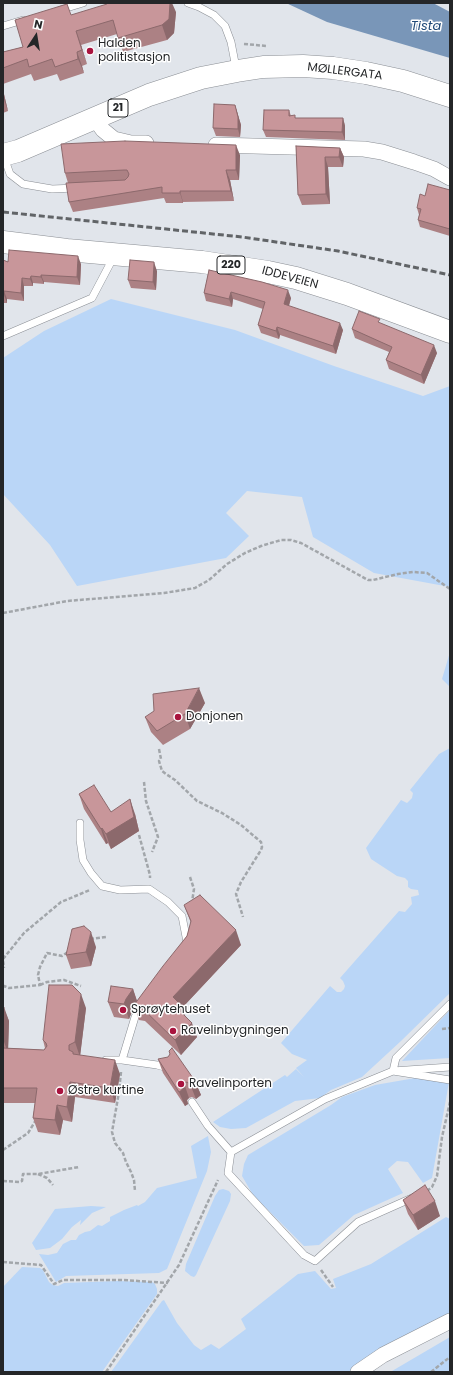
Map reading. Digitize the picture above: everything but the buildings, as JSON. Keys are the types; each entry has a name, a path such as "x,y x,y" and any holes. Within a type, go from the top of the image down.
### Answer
{"main road":[{"name":"MØLLERGATA","path":"237,71 271,67 303,66 333,68 403,81 450,96"},
{"name":"21","path":"3,155 18,151 149,95 182,83 237,71"},
{"name":"IDDEVEIEN","path":"3,242 67,250 202,262 244,267 275,273 347,294 450,332"}],"street":[{"path":"95,118 103,130 114,139 131,143 160,143"},
{"path":"203,145 364,150 382,152 434,169 450,178"},
{"path":"358,1372 383,1355 450,1321"}],"lane":[{"path":"54,11 83,3"},
{"path":"188,3 214,15 225,26 231,42 237,71"},
{"path":"3,26 32,18"},
{"path":"3,155 10,174 23,184 52,189 82,187"},
{"path":"3,336 92,298 111,262 112,253"},
{"path":"80,823 80,840 83,860 91,873 102,886 120,890 149,889 168,902 182,916 187,942 182,956"},
{"path":"122,1060 135,1017 145,1004"},
{"path":"393,1071 396,1058 450,1004"},
{"path":"101,1061 122,1060 170,1068"},
{"path":"231,1152 325,1099 393,1071 450,1067"},
{"path":"393,1071 450,1080"},
{"path":"192,1102 208,1126 231,1152 228,1174 304,1255 315,1261 358,1222 423,1194"}],"path":[{"path":"3,613 67,601 164,593 195,588 209,580 227,564 261,546 280,540 291,540 301,543 368,580 413,572 427,573 450,589"},
{"path":"159,749 161,759 159,761 162,771 175,780 197,801 222,813 241,825 261,842 261,850 241,882 236,894 243,917"},
{"path":"144,782 146,801 158,837 152,852"},
{"path":"138,835 150,874 149,889"},
{"path":"190,877 194,889 192,903 193,907"},
{"path":"4,968 3,960 24,933 62,902 102,886"},
{"path":"83,940 106,937"},
{"path":"40,985 38,975 47,953 62,956 68,953 71,948"},
{"path":"4,982 4,987 9,988 40,985 57,980 64,980 81,986"},
{"path":"122,1060 119,1092 112,1132 115,1143 124,1153 126,1162 132,1172 135,1191"},
{"path":"423,1194 432,1187 437,1176 442,1137 450,1102"},
{"path":"3,1150 28,1133 36,1122 36,1116"},
{"path":"106,1372 180,1265 231,1152"},
{"path":"3,1181 20,1182 22,1181 23,1174 38,1174 79,1167"},
{"path":"38,1174 47,1178 52,1185"},
{"path":"315,1261 333,1288"},
{"path":"3,1262 41,1265 54,1284 63,1280 123,1280 168,1283"},
{"path":"431,1372 450,1357"}],"shaded area":[{"path":"111,299 235,330 423,396 450,386 450,587 374,573 313,537 302,497 247,491 226,513 249,536 226,558 77,586 50,545 3,494 3,358 44,331"},
{"path":"450,652 450,687 442,679"},
{"path":"450,748 450,993 362,1077 331,1090 320,1098 295,1101 246,1128 231,1129 220,1127 213,1122 285,1075 287,1077 296,1069 304,1077 296,1068 307,1060 292,1054 281,1043 330,986 337,992 341,992 344,989 345,986 340,978 399,911 405,912 412,904 411,897 419,895 418,890 408,887 408,881 405,878 397,876 371,859 366,848 401,800 407,803 412,798 413,793 410,790 439,754"},
{"path":"450,1010 450,1058 402,1061"},
{"path":"421,1077 449,1082 432,1178 423,1183 408,1162 397,1161 388,1169 403,1193 354,1215 319,1245 304,1246 253,1195 242,1176 244,1164 248,1155 342,1097 375,1085"},
{"path":"208,1136 211,1152 207,1171 167,1269 159,1273 66,1276 56,1282 39,1254 48,1255 57,1253 63,1244 71,1240 76,1240 79,1235 90,1231 98,1225 102,1226 110,1221 110,1217 145,1202 157,1188 197,1178 191,1146"},
{"path":"223,1189 229,1191 231,1194 230,1201 196,1275 194,1277 191,1276 185,1271 186,1264 215,1196 219,1190"},
{"path":"91,1206 106,1207 92,1213 80,1225 81,1220 72,1227 62,1239 50,1248 36,1250 32,1243 55,1209"},
{"path":"446,1217 450,1219 450,1313 350,1372 111,1372 164,1300 177,1323 194,1345 201,1350 211,1344 219,1349 246,1329 241,1319 298,1274 315,1271 331,1289 336,1288 333,1279 371,1264"},
{"path":"22,1267 40,1268 43,1270 49,1282 58,1286 64,1283 117,1281 152,1282 155,1284 157,1294 102,1372 3,1372 3,1287"},
{"path":"450,1337 450,1372 390,1372 392,1371"}],"water":[{"name":"Tista","path":"286,3 433,3 450,12 450,58 327,22"}],"railway":[{"path":"3,212 242,237 338,251 450,275"}],"place":[{"name":"Halden politistasjon","path":"90,51"},
{"name":"Donjonen","path":"178,717"},
{"name":"Sprøytehuset","path":"123,1010"},
{"name":"Ravelinbygningen","path":"173,1031"},
{"name":"Ravelinporten","path":"181,1084"},
{"name":"Østre kurtine","path":"60,1091"}]}
